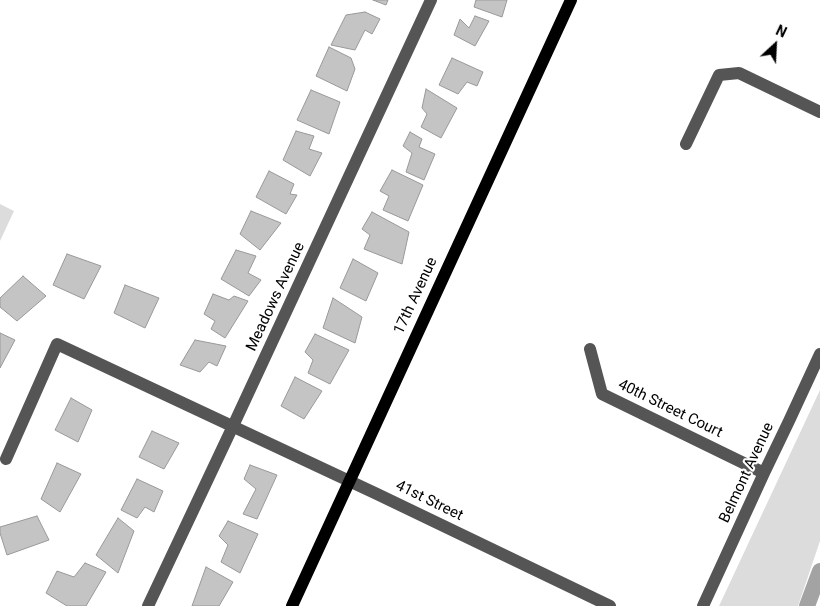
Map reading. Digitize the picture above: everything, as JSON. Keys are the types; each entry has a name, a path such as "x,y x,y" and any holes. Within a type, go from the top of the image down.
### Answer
{"main road":[{"name":"17th Avenue","path":"292,606 571,0"}],"street":[{"name":"Meadows Avenue","path":"148,606 432,0"},
{"path":"686,144 719,75 738,73 820,112"},
{"name":"41st Street","path":"6,460 57,344 610,606"},
{"name":"40th Street Court","path":"590,349 602,394 764,473"},
{"name":"Belmont Avenue","path":"703,606 820,354"}],"shaded area":[{"path":"0,204 14,211 0,241"},
{"path":"820,390 820,541 798,606 719,606"}],"building":[{"path":"373,0 388,0 386,5"},
{"path":"476,0 507,0 502,17 474,7"},
{"path":"365,12 380,19 372,34 365,30 355,50 331,45 346,15"},
{"path":"475,16 489,21 475,46 454,35 460,19 469,28"},
{"path":"329,47 351,58 355,69 347,91 316,76"},
{"path":"452,58 483,72 477,86 467,82 458,94 439,85"},
{"path":"426,89 457,108 441,138 421,127 427,114 422,108"},
{"path":"311,90 340,102 329,134 297,120"},
{"path":"296,131 314,136 309,149 322,153 310,176 283,160"},
{"path":"410,132 422,139 419,147 435,154 424,180 406,172 412,153 403,146"},
{"path":"392,170 423,185 408,221 383,210 389,196 380,191"},
{"path":"269,171 294,184 290,194 297,195 286,214 256,197"},
{"path":"251,211 281,223 260,250 240,234"},
{"path":"372,212 409,232 402,264 364,249 370,235 362,229"},
{"path":"236,250 256,256 248,273 261,280 249,296 221,279"},
{"path":"67,254 101,266 84,299 53,285"},
{"path":"353,259 378,273 366,301 340,288"},
{"path":"23,276 46,296 17,321 0,307 0,298"},
{"path":"125,285 159,298 145,328 114,313"},
{"path":"213,294 229,300 234,296 248,301 225,338 211,329 215,321 204,314"},
{"path":"333,298 362,317 355,343 323,328"},
{"path":"0,333 15,340 0,368"},
{"path":"315,334 349,350 330,384 308,373 313,360 305,352"},
{"path":"195,340 226,346 217,366 209,362 200,372 180,365"},
{"path":"295,377 322,391 304,419 281,406"},
{"path":"71,398 92,410 78,442 55,430"},
{"path":"152,431 179,443 164,469 139,457"},
{"path":"57,463 81,474 60,512 41,499"},
{"path":"250,465 277,475 257,519 243,514 256,489 244,479"},
{"path":"137,479 163,491 154,512 145,507 137,518 121,510"},
{"path":"37,516 49,540 7,555 0,527"},
{"path":"118,518 134,531 118,573 96,555"},
{"path":"228,521 258,534 240,573 221,562 228,545 219,536"},
{"path":"85,563 106,572 86,606 67,606 46,593 57,571 74,577"},
{"path":"206,567 233,582 219,606 192,606"}],"waterway":[{"path":"807,606 820,571"}]}
